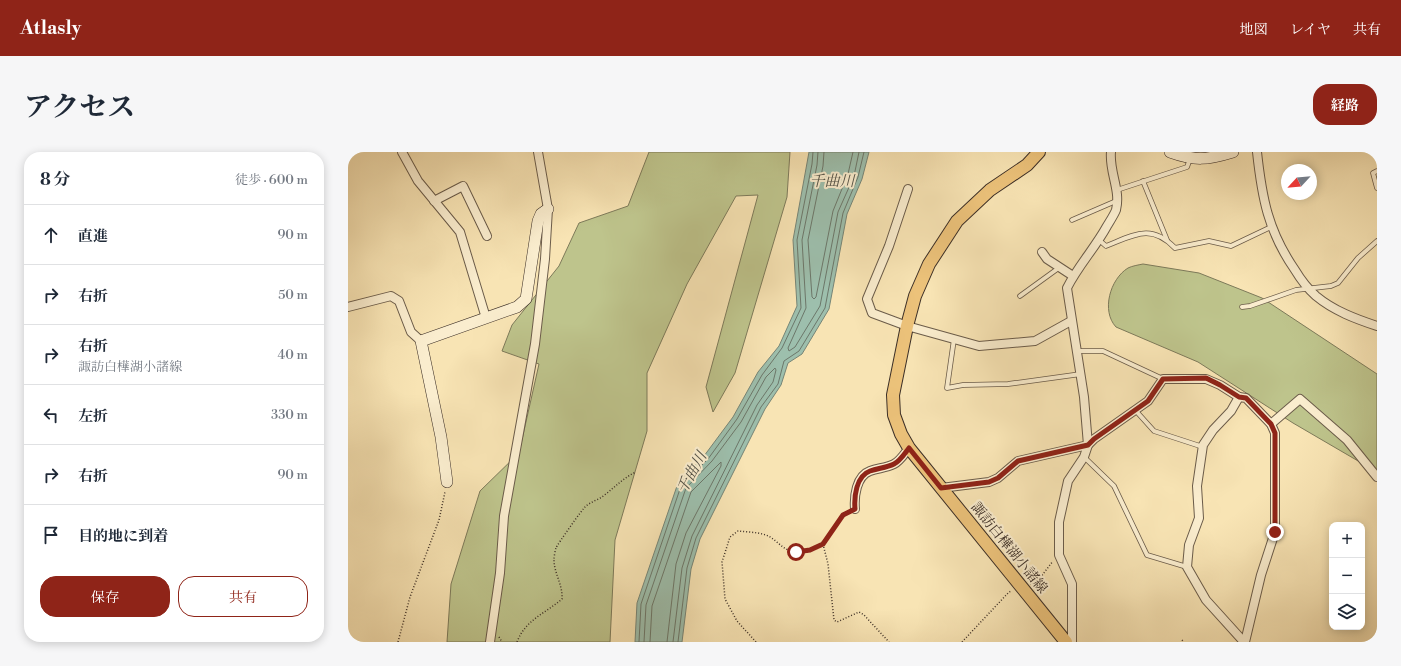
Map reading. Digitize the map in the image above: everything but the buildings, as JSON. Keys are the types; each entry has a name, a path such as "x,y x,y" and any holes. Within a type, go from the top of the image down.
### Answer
{"main road":[{"name":"諏訪白樺湖小諸線","path":"1039,152 1027,165 990,190 957,221 929,264 915,296 906,326 893,395 894,415 901,434 909,448 1066,642"}],"street":[{"path":"402,152 418,180 460,232 486,318"},
{"path":"490,642 500,573 504,516 536,344 545,259 548,209 538,152"},
{"path":"1072,642 1072,584 1059,554 1059,522 1068,481 1084,457 1088,445 1078,351 1071,321 1067,288 1073,276 1099,240 1116,210 1117,190 1111,170 1110,152"},
{"path":"1170,152 1190,159 1221,156 1233,152"},
{"path":"1257,152 1261,187 1271,227 1285,256 1309,289 1333,308 1377,326"},
{"path":"434,201 463,186 487,236"},
{"path":"908,188 889,246 867,299 872,313 906,326 979,346 1035,341 1071,321"},
{"path":"421,341 517,307 526,299 538,221 548,209"},
{"path":"1042,252 1047,259 1073,276"},
{"path":"348,307 391,296 399,301 411,332 421,341 440,437 447,482"},
{"path":"941,488 989,482 998,478 1018,461 1088,445 1094,439 1136,411 1148,401 1163,379 1206,378 1239,397 1246,398 1271,424 1275,433 1275,532 1261,575 1244,642"},
{"path":"1239,397 1231,411 1213,430 1203,447 1197,486 1199,518 1190,545 1187,567 1206,600 1244,642"},
{"path":"1271,424 1300,399 1347,440 1377,478"},
{"path":"855,509 854,496 862,477 869,471 884,468 896,463 909,448"}],"lane":[{"path":"1117,190 1187,167 1190,159"},
{"path":"1377,170 1373,173 1377,188"},
{"path":"1143,181 1167,240 1175,248 1209,241 1231,246 1271,227"},
{"path":"1072,220 1116,201"},
{"path":"1099,240 1106,246 1140,232 1167,240"},
{"path":"1242,307 1250,306 1296,290 1338,283 1358,258 1377,241"},
{"path":"1020,296 1060,267"},
{"path":"954,339 947,388 963,385 1008,384 1081,374"},
{"path":"1078,351 1103,351 1163,379"},
{"path":"1136,411 1154,431 1203,447"},
{"path":"1084,457 1114,486 1147,555 1187,567"}],"path":[{"path":"517,642 520,634 539,613 553,607 562,599 554,559 556,547 572,527 577,516 586,506 603,496 624,478 636,472"},
{"path":"398,642 410,597 439,520 447,482"},
{"path":"756,642 737,621 726,599 722,562 730,537 738,531 764,535 786,549 796,552 810,550 823,544 843,515 855,509"},
{"path":"823,544 829,572 834,620 837,622 859,612 864,615 889,642"},
{"path":"962,642 1009,592 1023,588 1040,578 1059,554"}],"green space":[{"path":"649,152 790,152 787,197 735,373 713,412 706,387 758,195 736,196 687,284 647,373 647,431 615,540 610,642 447,642 451,584 480,491 519,453 539,364 502,351 512,325 559,266 579,223 628,206"},
{"path":"1143,264 1199,273 1262,298 1377,374 1377,472 1293,423 1198,362 1116,327 1111,320 1108,304 1112,287 1116,280 1128,268"}],"water":[{"name":"千曲川","path":"809,152 869,152 862,179 847,214 829,309 802,354 788,363 781,385 765,409 700,539 691,569 682,642 635,642 637,603 678,483 704,456 733,417 758,372 779,346 797,306 793,240"}],"route":[{"path":"796,552 810,550 823,544 843,515 855,509 854,496 862,477 869,471 884,468 896,463 909,448 941,488 989,482 998,478 1007,468 1018,461 1088,445 1094,439 1136,411 1148,401 1163,379 1173,380 1206,378 1239,397 1246,398 1271,424 1275,433 1275,532"}]}
